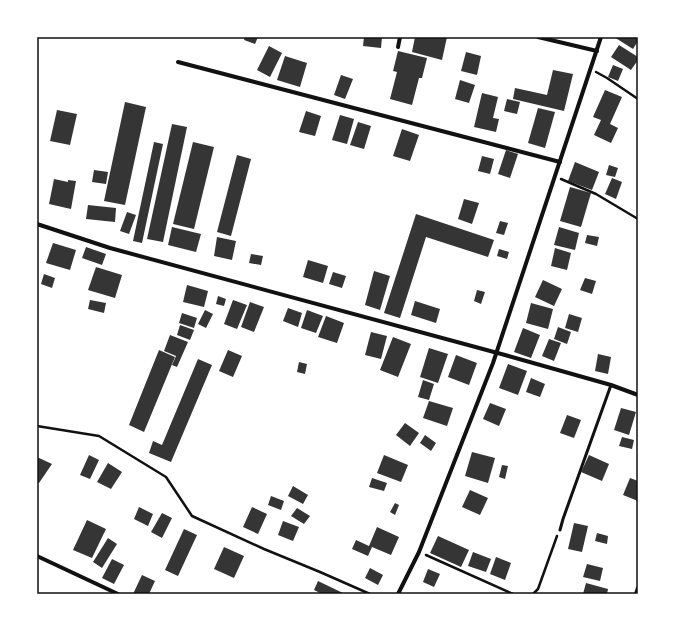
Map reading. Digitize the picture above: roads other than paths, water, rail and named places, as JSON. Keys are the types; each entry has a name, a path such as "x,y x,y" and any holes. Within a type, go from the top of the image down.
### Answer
{"street":[{"path":"398,47 400,37"},
{"path":"538,37 597,51"},
{"path":"398,594 419,552 496,353 601,37"},
{"path":"178,62 560,162"},
{"path":"37,224 110,248 496,353 638,395"},
{"path":"37,556 118,594"},
{"path":"636,594 638,588"}],"lane":[{"path":"560,530 565,512 611,386"}]}
